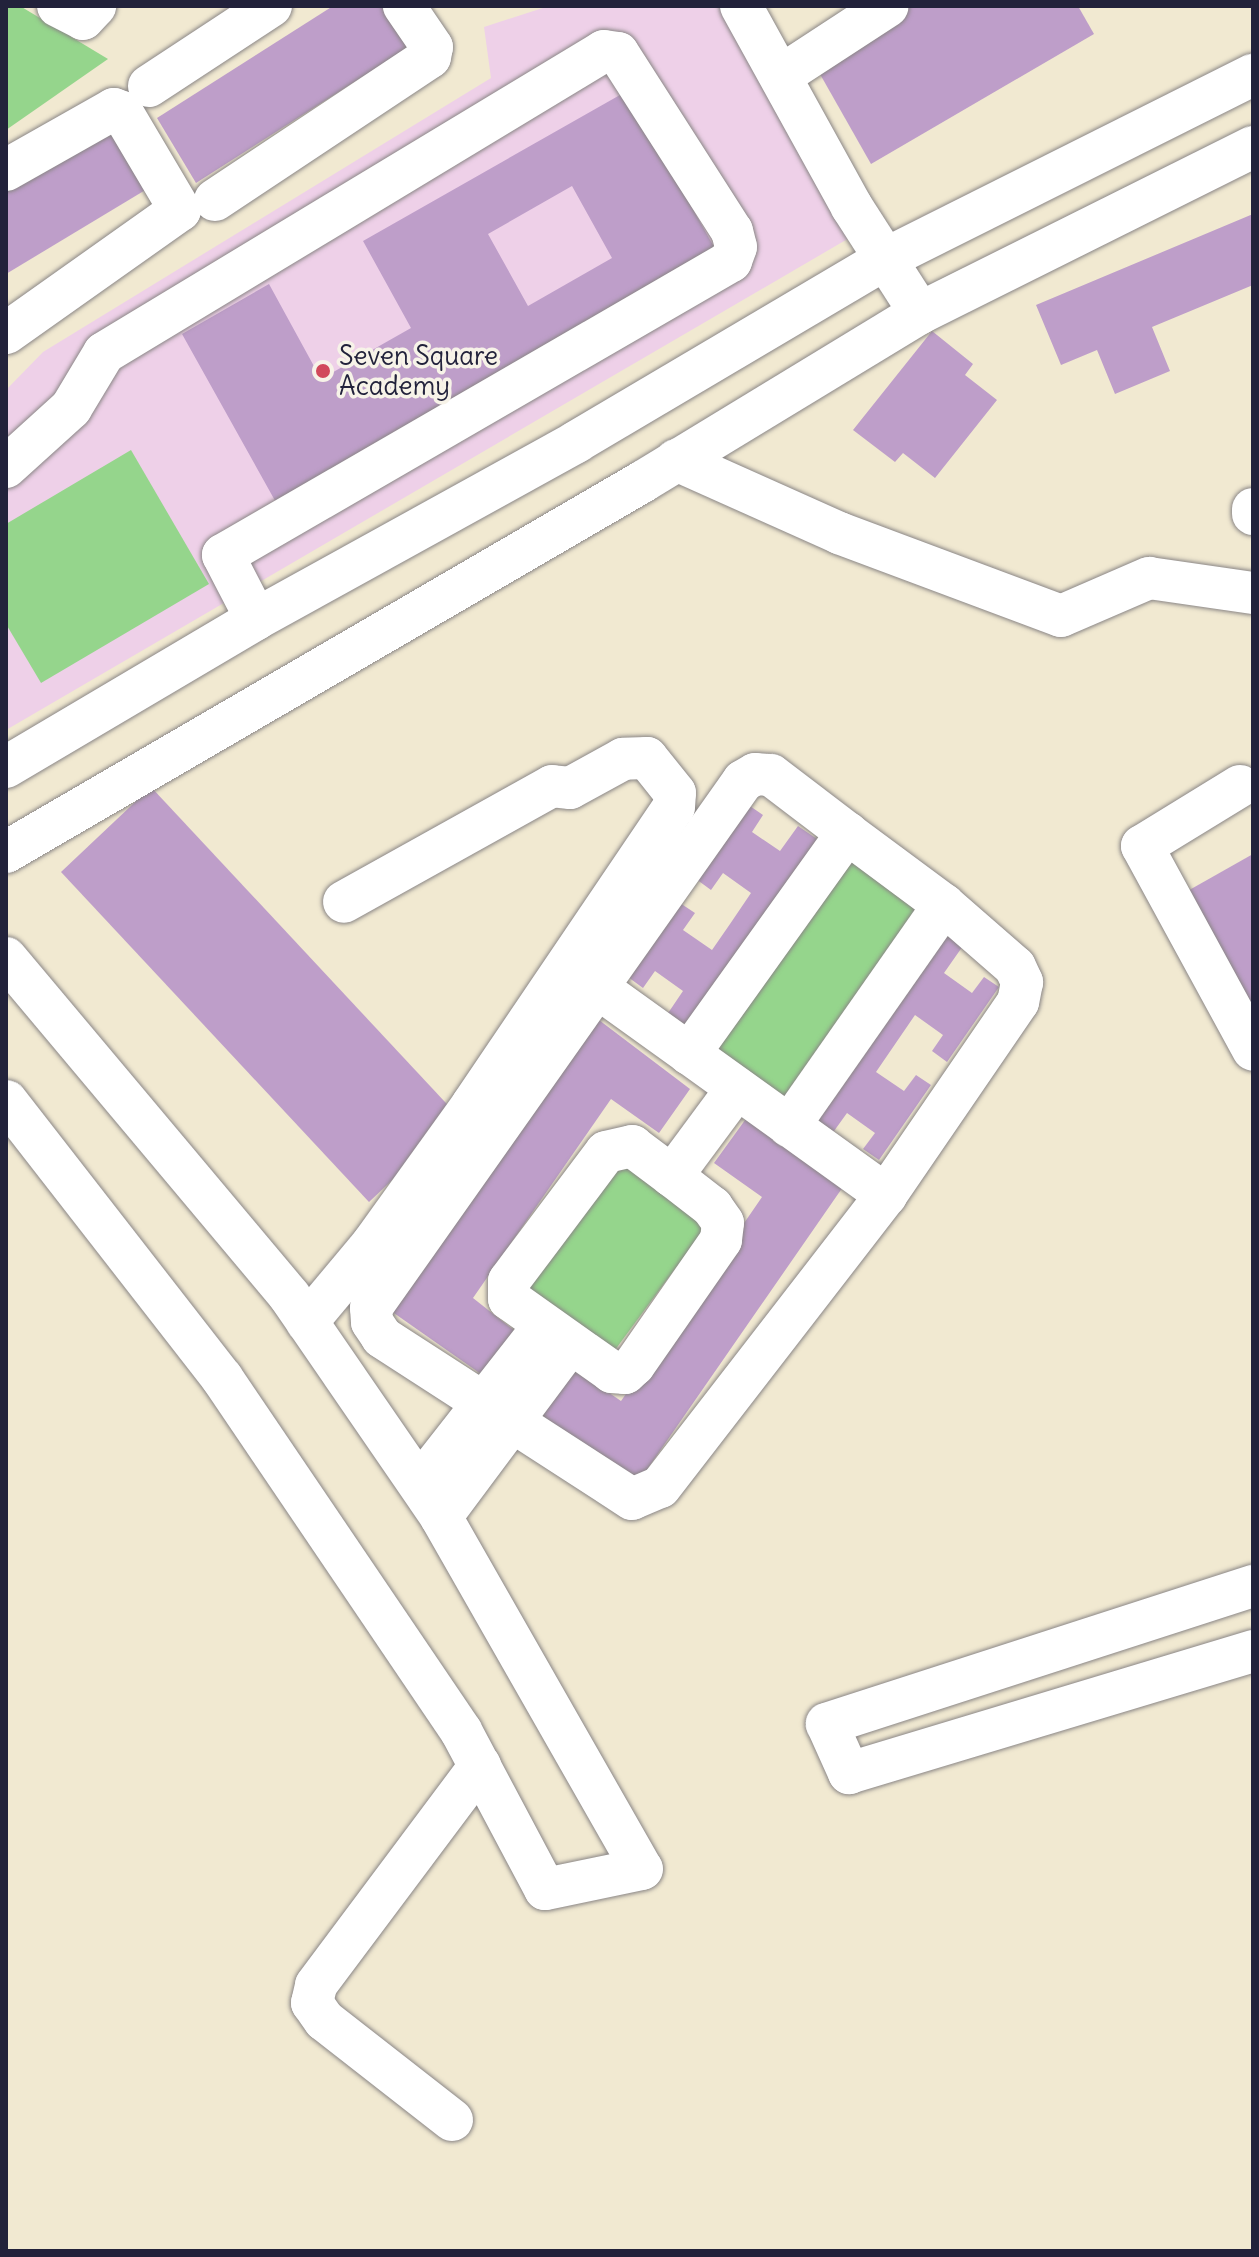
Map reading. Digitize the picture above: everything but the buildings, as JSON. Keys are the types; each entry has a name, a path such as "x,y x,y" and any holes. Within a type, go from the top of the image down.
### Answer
{"street":[{"path":"58,6 83,19 95,6"},
{"path":"149,86 271,6"},
{"path":"215,200 430,57 432,47 404,6"},
{"path":"741,6 782,75 852,207 889,257 920,313"},
{"path":"782,75 888,6"},
{"path":"6,467 71,408 104,353 604,51 618,53 732,231 736,247 731,261 223,555 256,619"},
{"path":"6,767 256,619 576,442 889,257 1253,75"},
{"path":"6,170 114,109 122,112 180,210 6,333"},
{"path":"6,852 608,503 920,313 1253,147"},
{"path":"576,442 608,503"},
{"path":"676,460 839,533 1061,616 1149,578 1253,593"},
{"path":"307,1322 373,1243 472,1105 674,807 675,793 647,758 623,759 570,788 552,786 344,902"},
{"path":"755,774 771,775 847,833 944,905 1015,967 1022,982 1018,1002 886,1195 660,1487 644,1497 632,1499 382,1337 372,1322 371,1308 743,781 755,774"},
{"path":"1249,791 1142,846 1253,1050"},
{"path":"689,1054 847,833"},
{"path":"789,1126 944,905"},
{"path":"6,958 307,1322 430,1500 642,1869 545,1889 461,1731 222,1378 6,1101"},
{"path":"598,988 886,1195"},
{"path":"672,1176 737,1088"},
{"path":"632,1146 712,1207 723,1223 721,1240 625,1373 612,1372 557,1335 509,1299 505,1291 606,1152 632,1146"},
{"path":"430,1500 557,1335"},
{"path":"1253,1586 827,1724 849,1773 1253,1651"},
{"path":"452,2120 324,2020 312,2003 316,1985 480,1766"}],"shaded area":[{"name":"Seven Square Academy","path":"549,6 731,6 851,237 6,730 6,390 43,352 491,78 484,27"}],"green space":[{"path":"6,6 20,6 108,59 6,130"},
{"path":"131,450 209,584 41,683 6,624 6,524"},
{"path":"846,858 916,910 787,1101 709,1046"},
{"path":"621,1151 712,1219 612,1354 521,1291"}],"place":[{"name":"Seven Square Academy","path":"323,371"}]}
